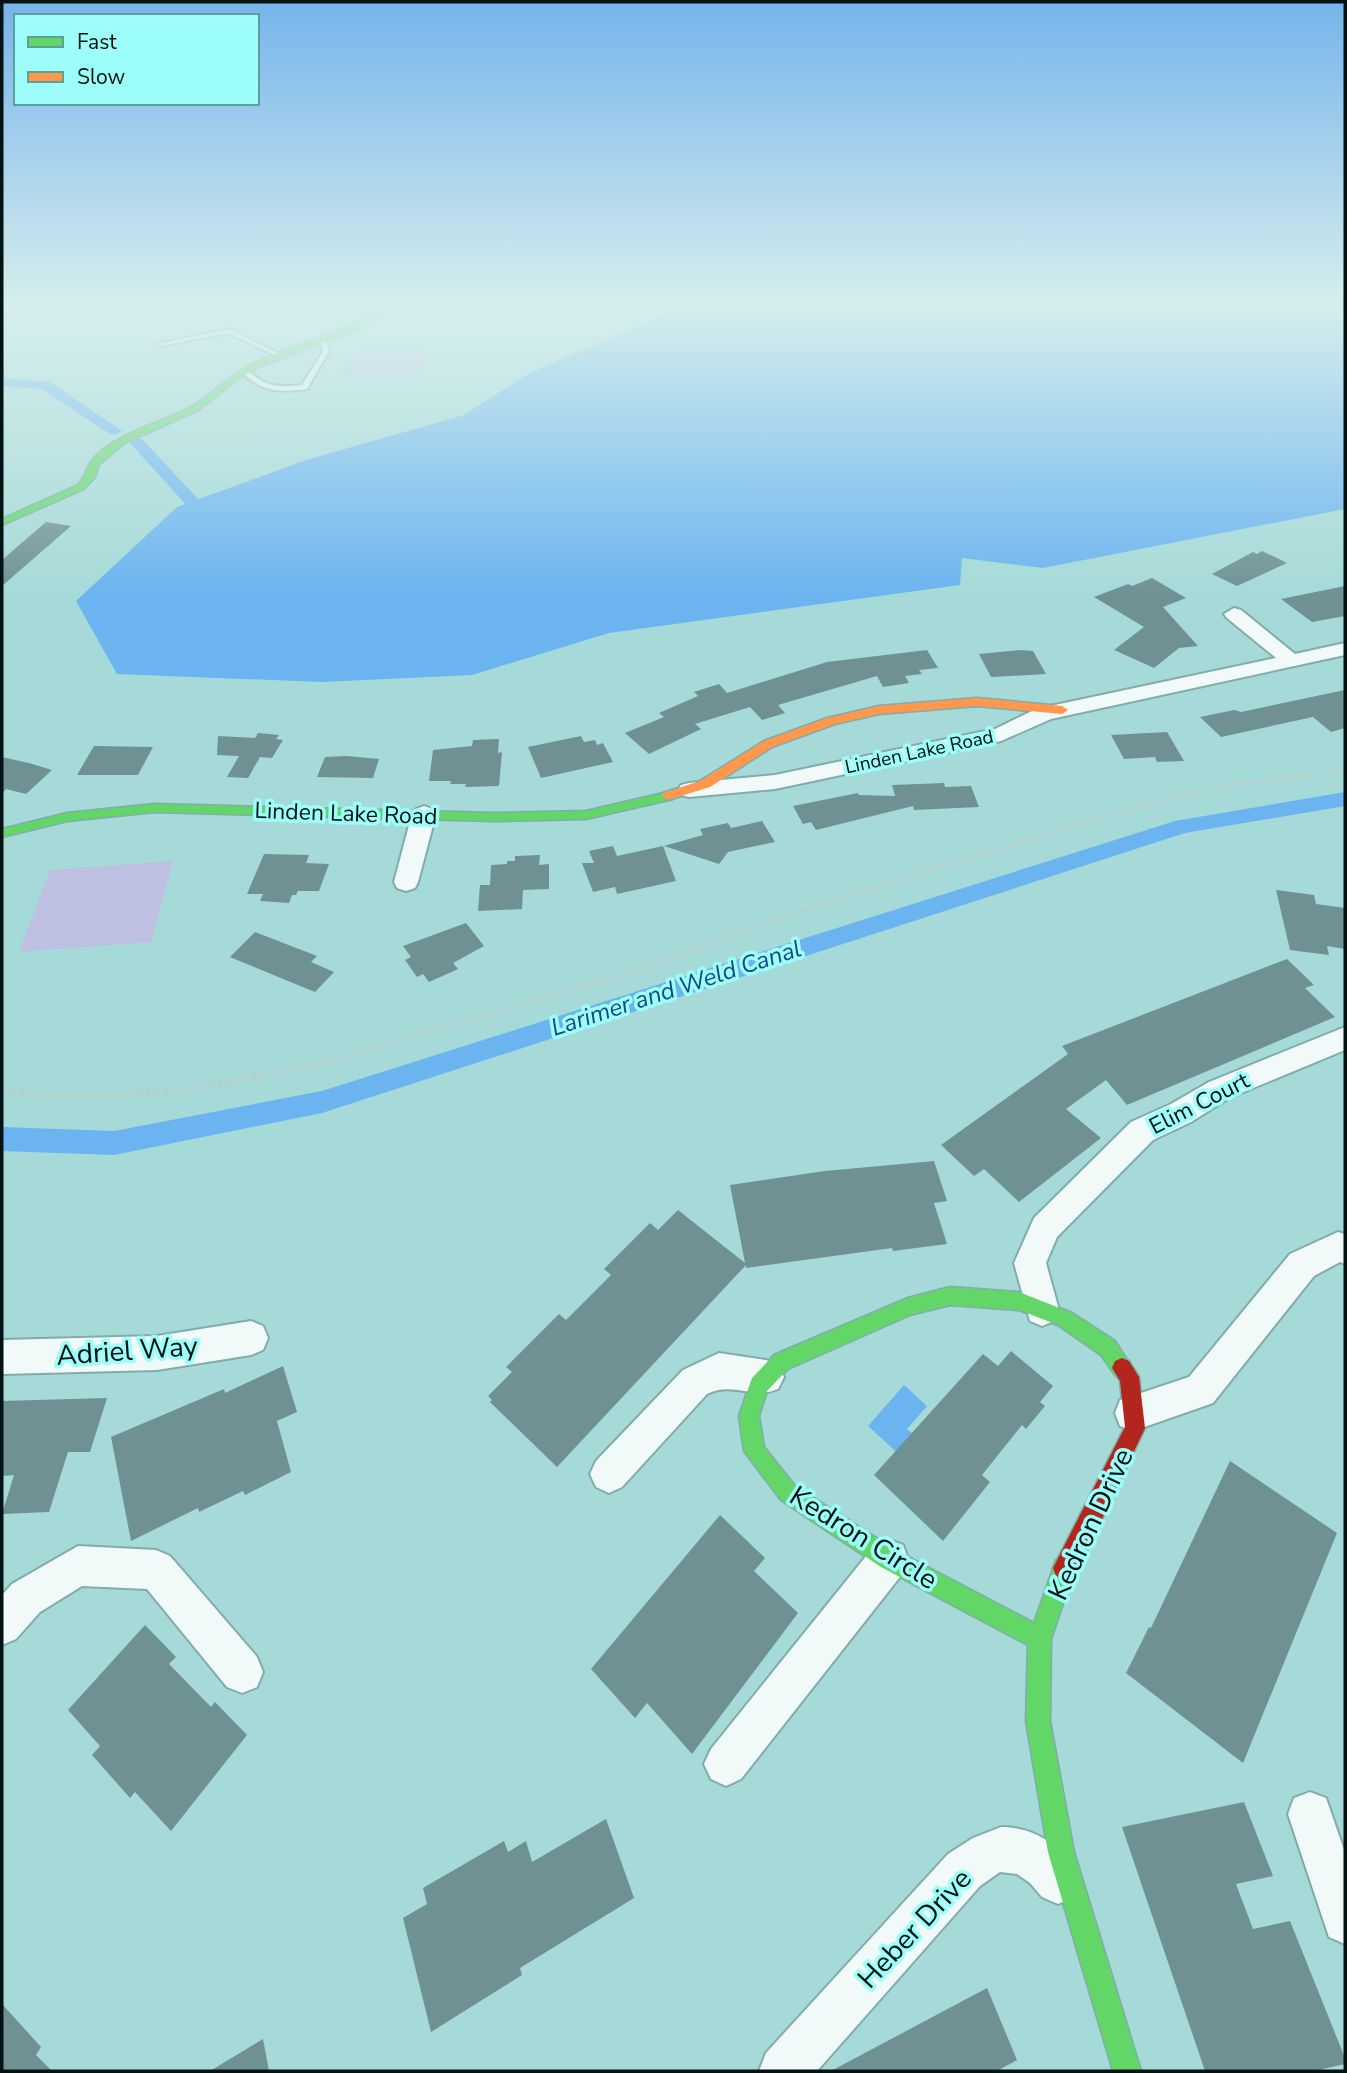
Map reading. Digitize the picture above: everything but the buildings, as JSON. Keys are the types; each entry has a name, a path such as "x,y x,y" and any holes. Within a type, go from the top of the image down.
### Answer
{"street":[{"path":"2,522 81,487 90,477 95,463 121,441 201,404"},
{"path":"1234,614 1292,661"},
{"name":"Linden Lake Road","path":"2,833 67,817 155,808 494,817 586,816 643,804 689,790 775,782 1001,734 1027,720 1062,710 1345,649"},
{"name":"Linden Lake Road","path":"689,790 785,736 855,716 938,704 977,702 1062,710"},
{"path":"407,882 424,814"},
{"name":"Elim Court","path":"1042,1310 1030,1263 1045,1228 1142,1131 1181,1113 1219,1090 1345,1038"},
{"path":"1133,1413 1200,1391 1302,1265 1338,1247 1345,1249"},
{"name":"Kedron Circle","path":"1040,1639 889,1559 788,1493 754,1451 748,1416 759,1385 781,1363 908,1307 950,1296 1019,1301 1065,1319 1108,1348 1129,1377 1133,1413"},
{"name":"Adriel Way","path":"2,1357 157,1353 251,1338"},
{"path":"609,1474 695,1382 719,1370 766,1377"},
{"name":"Kedron Drive","path":"1127,2071 1061,1852 1038,1721 1040,1639 1066,1561 1075,1551 1135,1428 1133,1413"},
{"path":"726,1764 889,1559"},
{"path":"2,1625 26,1598 78,1566 156,1570 242,1672"},
{"path":"1310,1814 1345,1921"},
{"name":"Heber Drive","path":"784,2071 964,1870 994,1850 1015,1850 1051,1868 1083,1922"}],"path":[{"path":"2,1091 41,1095 149,1094 201,1089 325,1062 645,968 775,920 1054,831 1171,798 1238,783 1345,771"}],"shaded area":[{"path":"173,861 151,942 19,952 50,870"}],"water":[{"path":"482,404 1345,404 1345,509 1043,568 962,558 960,585 609,633 472,675 322,682 117,674 76,601 177,507 306,460 464,415"},
{"path":"904,1385 927,1406 907,1429 919,1439 903,1458 868,1426"}],"waterway":[{"path":"74,404 115,431"},
{"path":"137,442 192,502"},
{"name":"Larimer and Weld Canal","path":"2,1139 114,1143 322,1102 1183,826 1345,799"}],"traffic: fast":[{"path":"2,522 81,487 90,477 95,463 122,441 201,404"},
{"path":"2,833 67,817 155,808 494,817 586,815 668,796"},
{"path":"1040,1639 889,1559 788,1493 754,1451 749,1416 759,1385 781,1362 908,1307 950,1296 1019,1301 1065,1319 1108,1348 1122,1368"},
{"path":"1064,1568 1040,1639 1038,1721 1061,1852 1127,2071"}],"traffic: slow":[{"path":"668,796 705,784 768,744 831,721 879,710 977,702 1062,710"}],"traffic: jam":[{"path":"1064,1568 1075,1551 1135,1428 1129,1377 1122,1368"}]}
